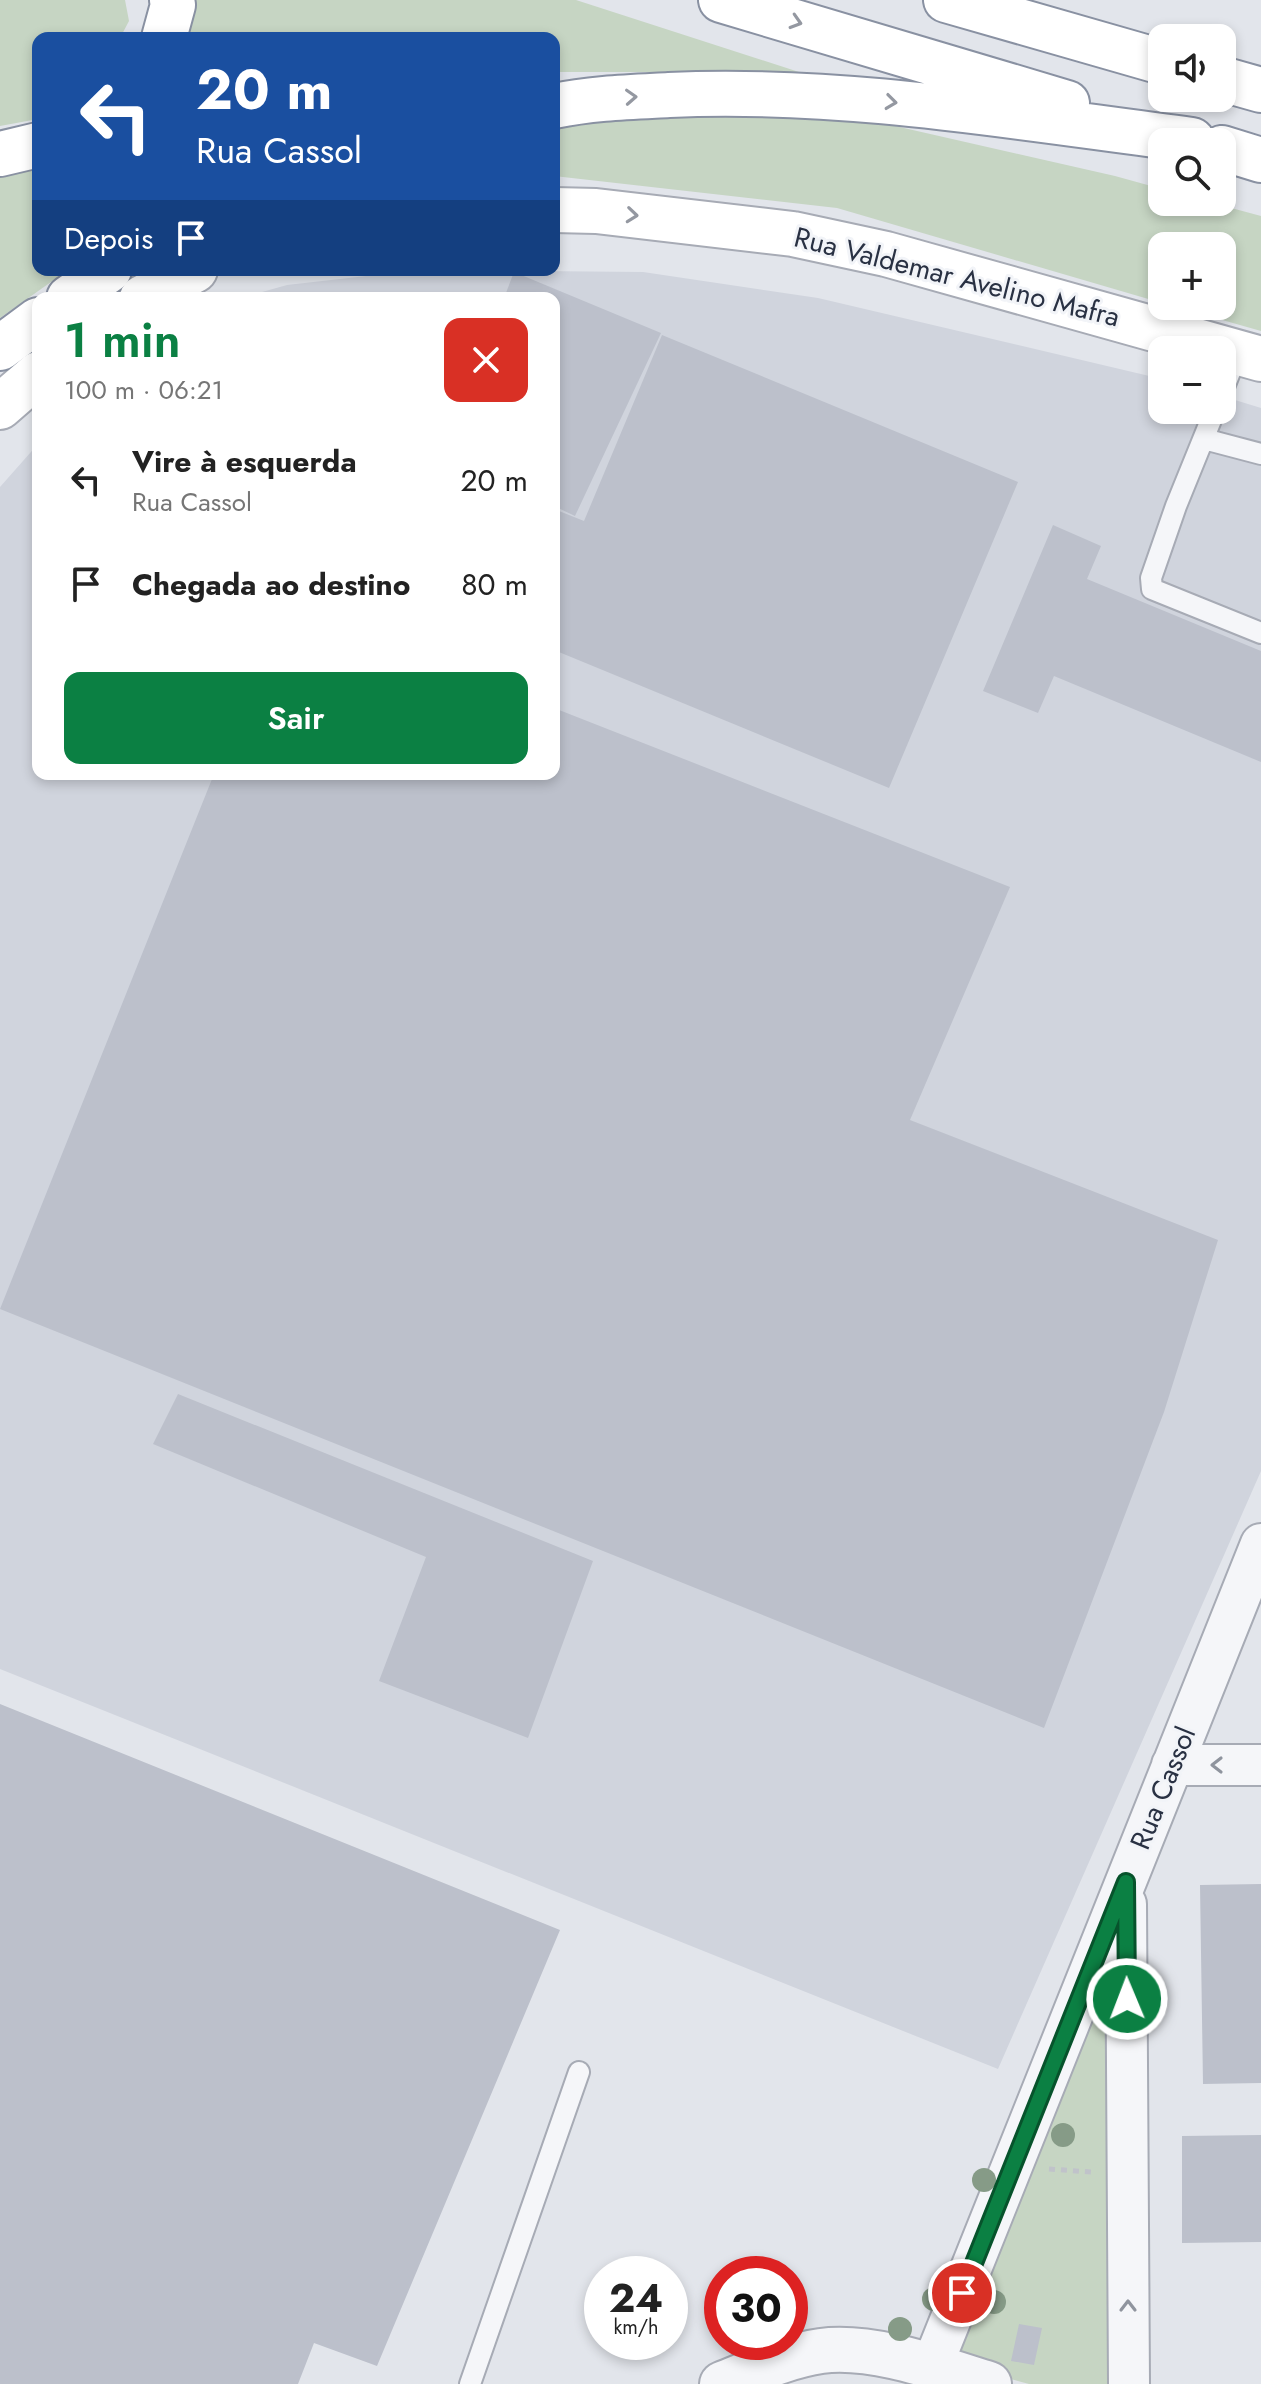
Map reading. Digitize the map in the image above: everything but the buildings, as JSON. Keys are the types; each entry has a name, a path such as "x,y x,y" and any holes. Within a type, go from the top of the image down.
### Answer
{"main road":[{"path":"166,32 172,0"},
{"path":"721,0 1154,128"},
{"path":"946,0 1148,55"},
{"path":"1035,0 1148,52"},
{"path":"1236,83 1261,90"},
{"path":"560,105 586,99 732,92 875,100 1148,136"},
{"path":"0,154 32,146"},
{"path":"1236,152 1261,160"},
{"name":"Rua Valdemar Avelino Mafra","path":"560,210 682,220 809,237 985,280 1249,356"},
{"path":"78,292 100,276"},
{"path":"153,292 184,276"},
{"path":"0,348 32,324"},
{"path":"0,407 32,379"}],"street":[{"name":"Rua Cassol","path":"932,2366 1261,1544"},
{"path":"1172,1765 1261,1765"},
{"path":"1126,1882 1129,2384"},
{"path":"722,2384 788,2371 823,2351 855,2350 932,2366 989,2384"}],"lane":[{"path":"1236,373 1249,356"},
{"path":"1210,424 1176,506 1151,578 1152,589 1261,633"},
{"path":"1204,439 1261,454"},
{"path":"470,2384 579,2072"}],"path":[{"path":"1012,2167 1128,2174"}],"shaded area":[{"path":"560,271 643,272 818,298 1148,376 1148,424 1236,424 1236,400 1261,408 1261,1471 998,2069 0,1669 0,487 32,451 32,780 560,780 560,292 262,292 287,285 366,276 560,276"}],"green space":[{"path":"0,0 125,0 129,21 123,32 32,32 32,120 0,126"},
{"path":"180,0 576,0 799,72 560,72 560,32 175,32"},
{"path":"646,111 882,123 1148,185 1148,216 1236,216 1236,209 1261,216 1261,331 1222,320 1236,320 1236,232 1148,232 1148,299 837,208 560,177 560,121"},
{"path":"32,168 32,276 60,276 37,292 32,292 32,295 0,318 0,171"},
{"path":"1114,1939 1115,2384 1029,2384 948,2362"}],"route":[{"path":"962,2293 1126,1882 1127,1999"}]}
